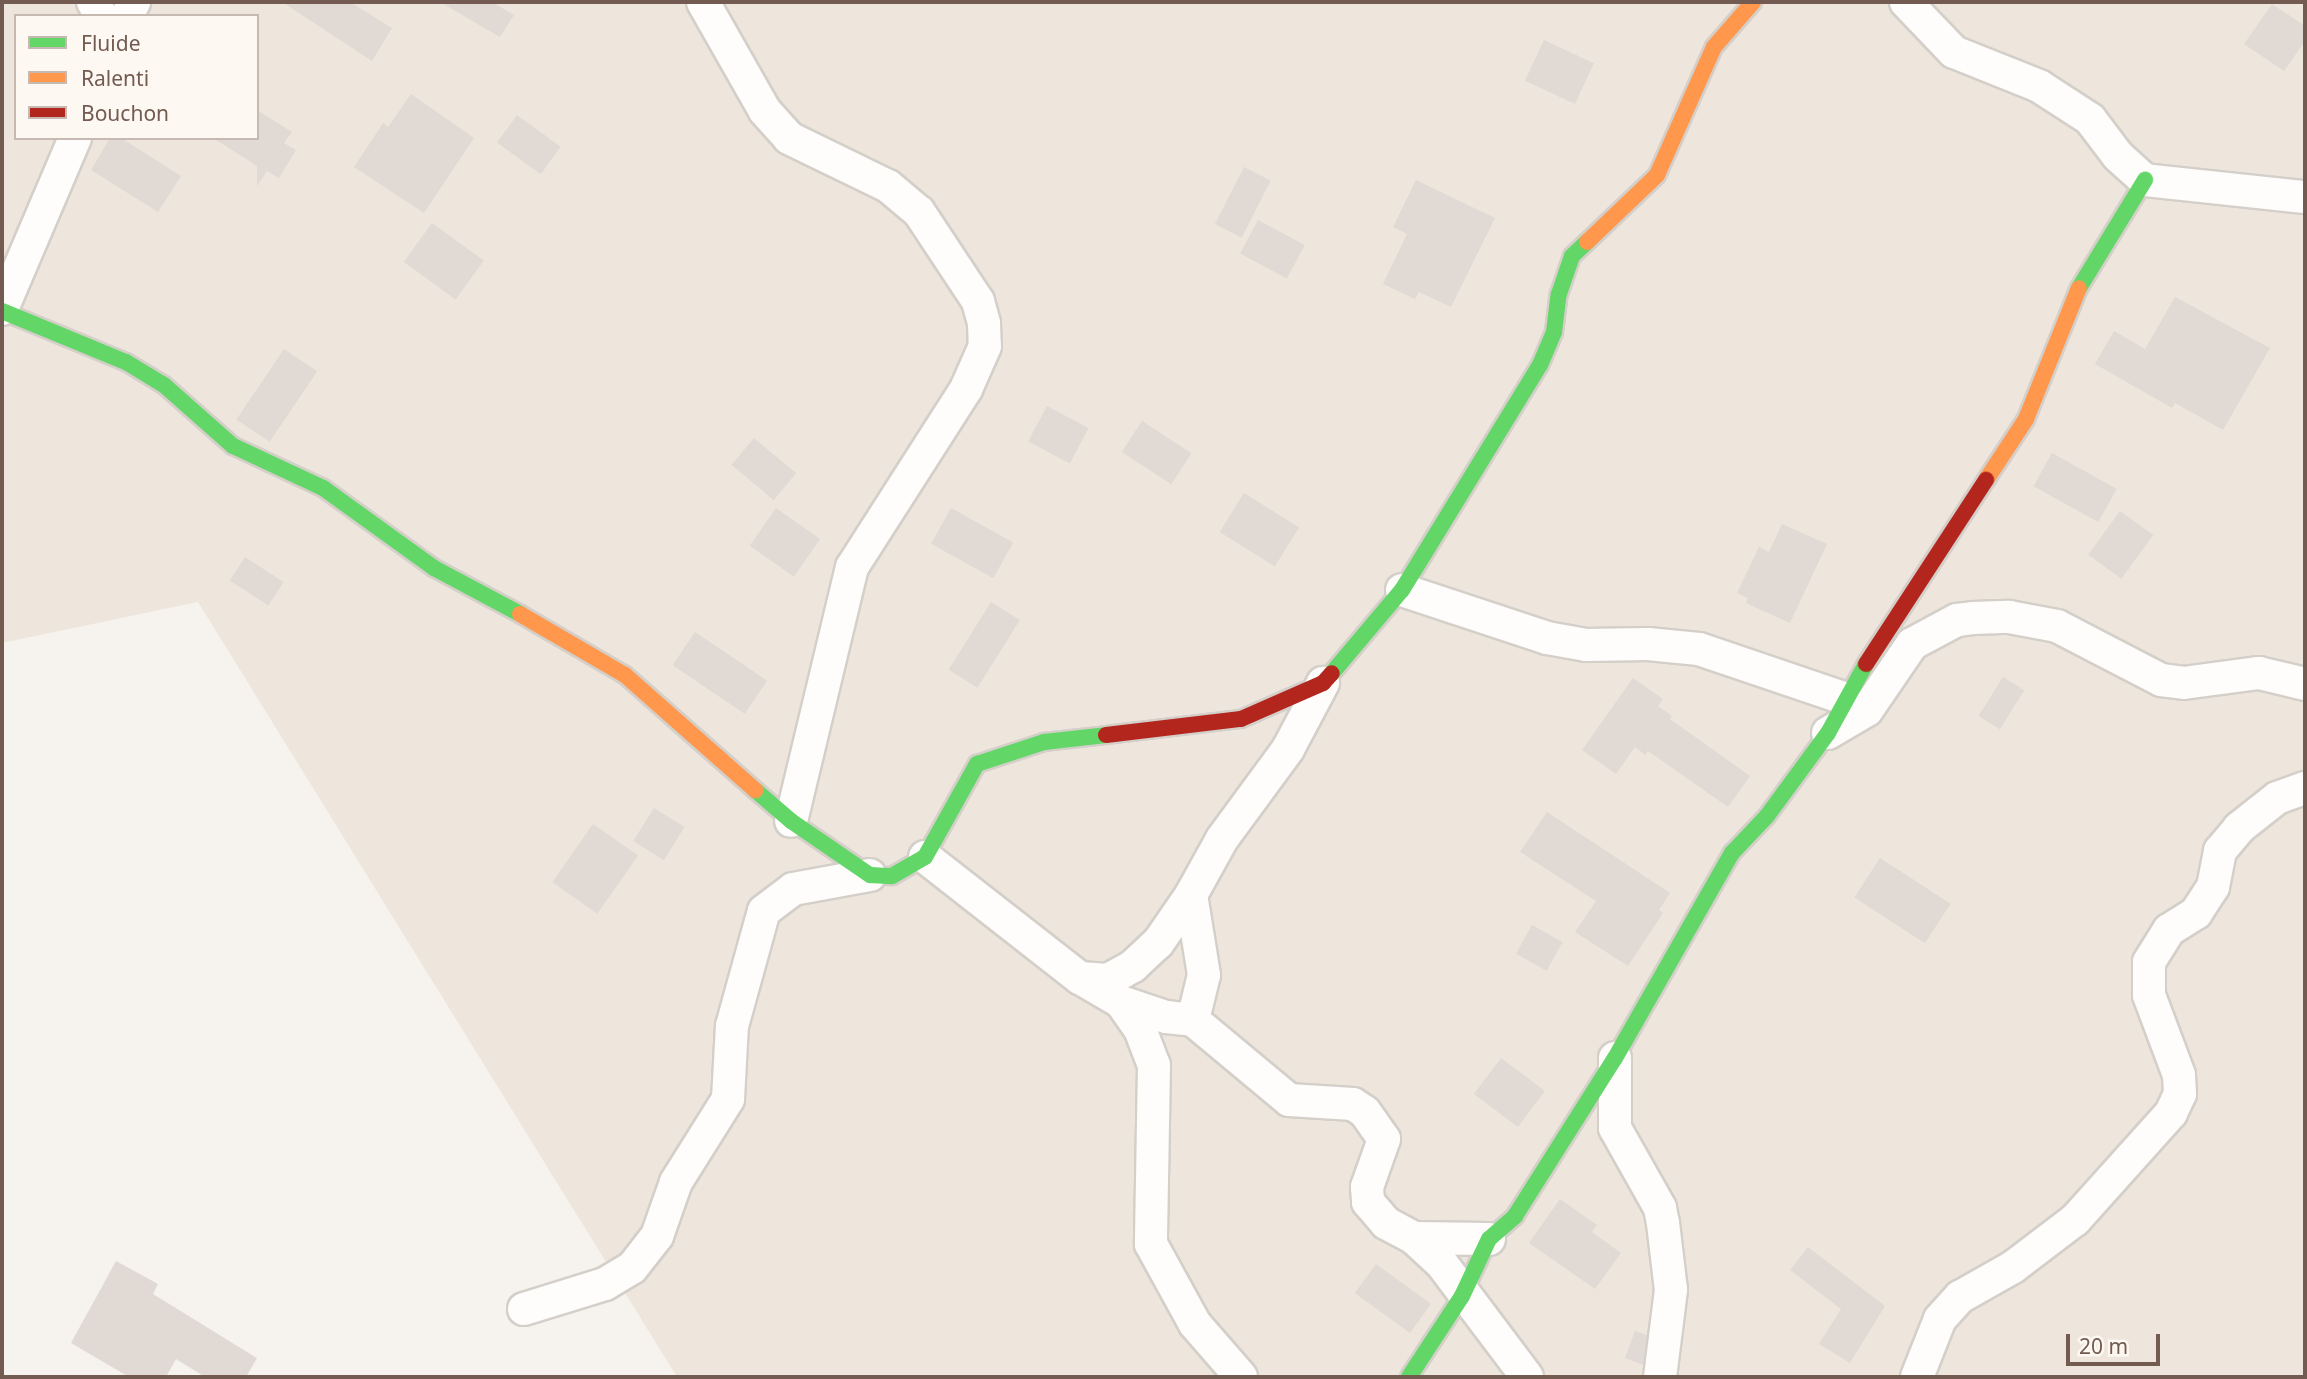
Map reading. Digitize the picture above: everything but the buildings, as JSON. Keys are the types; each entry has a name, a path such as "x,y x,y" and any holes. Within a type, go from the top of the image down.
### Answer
{"street":[{"path":"703,2 765,111 789,138 888,186 919,212 978,301 985,323 985,346 966,389 852,567 792,821"},
{"path":"1080,978 1108,980 1133,966 1158,943 1191,895 1222,839 1289,749 1323,683 1402,590 1540,365 1554,332 1559,293 1572,256 1657,174 1714,47 1753,2"},
{"path":"1906,2 1954,52 2039,86 2090,119 2118,156 2146,180 2305,197"},
{"path":"74,140 2,310 126,362 164,385 233,446 323,488 434,568 588,650 625,675 792,821 870,875"},
{"path":"1409,1377 1462,1296 1489,1239 1515,1216 1615,1058 1732,853 1768,816 1828,733 1844,698 2026,419 2084,275 2146,180"},
{"path":"1402,590 1546,638 1586,645 1648,644 1699,649 1844,698"},
{"path":"1828,733 1867,710 1912,644 1957,620 1973,618 2008,617 2057,626 2161,680 2184,683 2259,673 2305,684"},
{"path":"524,1309 605,1284 632,1268 657,1236 676,1182 728,1099 732,1026 764,911 793,889 870,875 892,876 925,857 966,778 977,764 997,755 1044,742 1241,719 1323,683"},
{"path":"1917,1377 1940,1319 1959,1297 2013,1267 2075,1220 2171,1113 2180,1094 2179,1075 2149,995 2149,962 2169,930 2196,913 2213,887 2220,851 2239,828 2277,798 2305,788"},
{"path":"925,857 1080,978 1121,1002 1166,1017 1193,1020 1289,1100 1353,1104 1376,1122 1384,1139 1367,1187 1368,1202 1386,1223 1414,1238 1442,1264 1462,1296 1527,1377"},
{"path":"1191,895 1204,975 1193,1020"},
{"path":"1121,1002 1140,1029 1154,1065 1151,1244 1195,1324 1241,1377"},
{"path":"1615,1058 1615,1128 1660,1208 1663,1223 1671,1290 1660,1377"},
{"path":"1414,1238 1489,1239"}],"shaded area":[{"path":"2,2 2305,2 2305,1377 677,1377 198,602 2,643"}],"traffic: fast":[{"path":"2079,288 2145,180"},
{"path":"1332,673 1402,590 1540,365 1554,332 1559,294 1572,256 1587,242"},
{"path":"2,311 126,362 164,385 233,446 323,488 434,568 520,614"},
{"path":"1409,1377 1462,1296 1489,1239 1515,1216 1615,1058 1732,853 1767,816 1828,733 1866,664"},
{"path":"755,790 791,821 870,875 892,876 925,857 977,764 1044,742 1106,735"}],"traffic: slow":[{"path":"1587,242 1657,175 1714,47 1753,2"},
{"path":"1986,480 2026,419 2079,288"},
{"path":"520,614 625,675 755,790"}],"traffic: jam":[{"path":"1866,664 1986,480"},
{"path":"1106,735 1241,719 1323,683 1332,673"}]}
